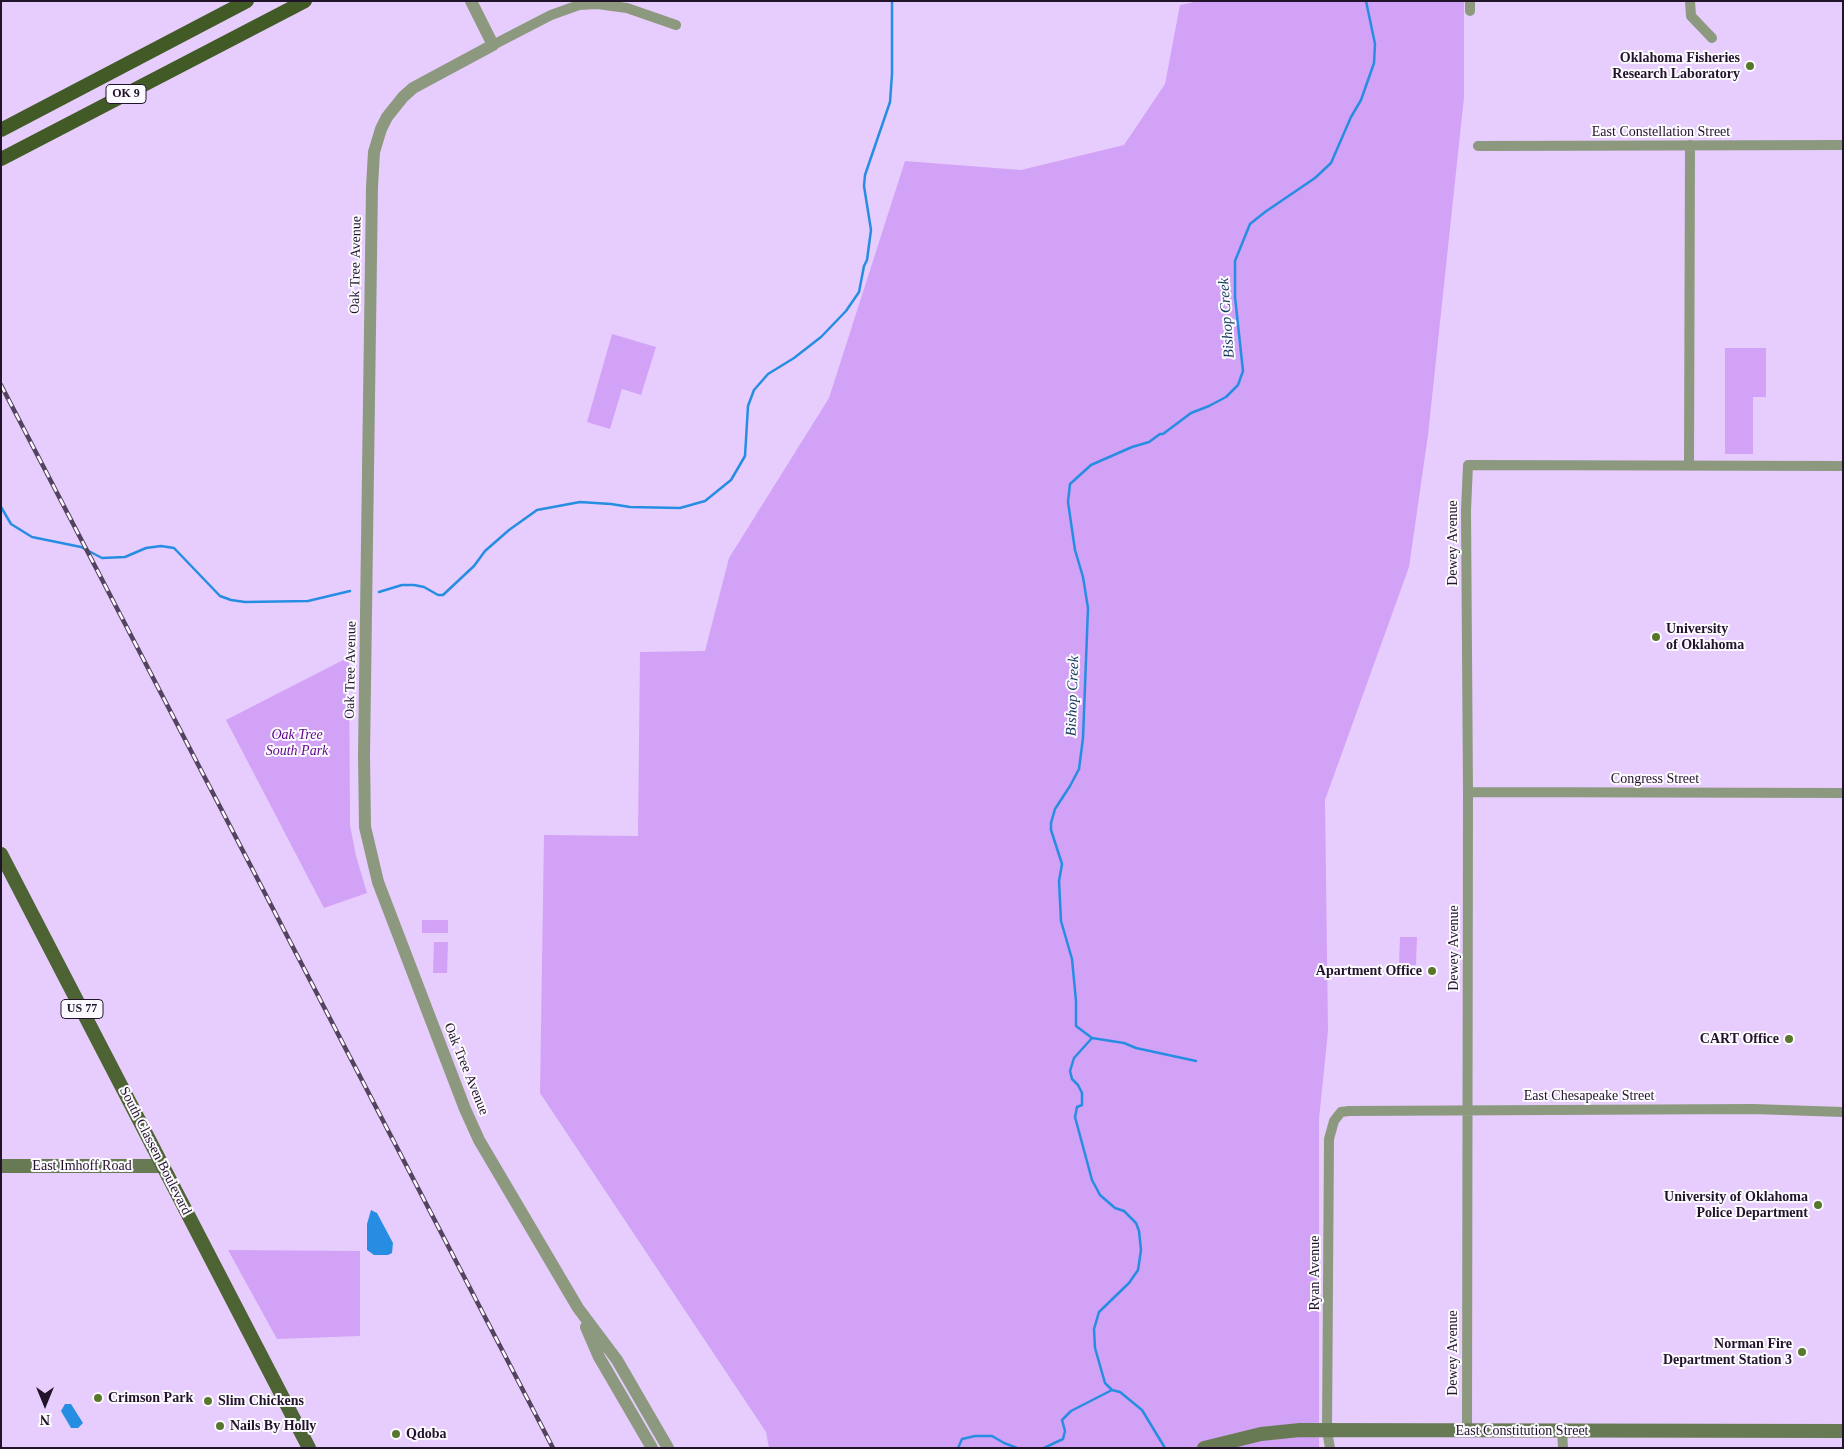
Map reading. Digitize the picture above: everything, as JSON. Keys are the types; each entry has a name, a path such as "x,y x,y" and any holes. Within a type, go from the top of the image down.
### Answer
{"highway":[{"name":"OK 9","path":"1,130 247,1"},
{"name":"OK 9","path":"1,159 305,1"}],"main road":[{"name":"South Classen Boulevard","path":"1,854 309,1448"},
{"name":"East Imhoff Road","path":"1,1166 162,1166"},
{"name":"East Constitution Street","path":"1204,1448 1261,1434 1300,1430 1843,1431"}],"street":[{"path":"470,1 493,45 551,14 579,5 597,4 627,8 676,25"},
{"path":"1690,1 1691,16 1712,38"},
{"name":"Oak Tree Avenue","path":"493,45 413,88 387,117 374,152 364,755 365,827 378,882 465,1109 479,1140 578,1308 617,1360 668,1448"},
{"path":"1690,145 1689,466 1843,466"},
{"name":"East Constellation Street","path":"1478,146 1843,145"},
{"name":"Dewey Avenue","path":"1467,1431 1468,792 1466,519 1468,466 1689,466"},
{"name":"Congress Street","path":"1468,792 1843,793"},
{"name":"East Chesapeake Street","path":"1337,1116 1341,1112 1348,1111 1752,1109 1843,1112"},
{"name":"Ryan Avenue","path":"1330,1448 1328,1431 1329,1140 1337,1116"},
{"name":"Oak Tree Avenue","path":"578,1308 599,1357 652,1448"},
{"path":"626,1402 636,1394"},
{"path":"1562,1431 1563,1448"}],"green space":[{"path":"1199,1 1464,1 1464,97 1428,435 1409,567 1325,800 1328,1031 1319,1119 1319,1448 769,1448 766,1432 540,1093 544,835 638,836 640,652 705,651 729,558 829,398 905,161 1021,170 1124,145 1165,84 1180,5"},
{"path":"612,334 656,347 641,395 622,389 610,429 587,422"},
{"path":"1725,348 1766,348 1766,397 1753,397 1753,454 1725,454"},
{"name":"Oak Tree South Park","path":"349,657 350,825 356,856 367,893 324,908 226,720"},
{"path":"422,920 448,920 448,933 422,933"},
{"path":"1400,937 1417,937 1416,965 1399,965"},
{"path":"434,942 448,942 447,973 433,973"},
{"path":"228,1250 360,1251 360,1336 277,1339"}],"water":[{"path":"371,1210 377,1213 393,1243 392,1253 388,1255 374,1255 367,1250 367,1224"},
{"path":"65,1404 71,1404 83,1423 78,1428 71,1428 61,1411"}],"waterway":[{"path":"379,592 402,585 414,585 424,587 438,595 443,595 474,566 485,551 509,530 537,510 580,502 630,507 680,508 705,501 731,480 745,456 748,406 754,390 768,374 794,358 821,337 846,311 859,292 867,260 871,230 864,186 865,175 890,102 892,1"},
{"name":"Bishop Creek","path":"1165,1448 1142,1410 1120,1392 1112,1390 1105,1383 1095,1348 1094,1329 1099,1312 1129,1283 1138,1270 1141,1250 1136,1223 1124,1211 1115,1208 1100,1195 1092,1180 1075,1117 1077,1107 1082,1105 1082,1093 1072,1079 1070,1071 1074,1058 1092,1038 1076,1026 1072,959 1061,921 1059,881 1062,864 1051,830 1055,809 1079,769 1083,738 1088,608 1083,577 1075,550 1068,502 1070,484 1091,465 1132,447 1149,442 1191,413 1226,397 1238,385 1243,371 1235,297 1235,261 1250,224 1315,178 1331,163 1351,117 1361,100 1374,63 1375,44 1366,1"},
{"path":"1,507 11,524 32,537 81,547 102,558 125,557 146,548 161,546 174,548 220,596 231,600 245,602 308,601 350,591"},
{"path":"1092,1038 1124,1043 1136,1048 1196,1061"},
{"path":"1044,1448 1063,1439 1065,1431 1062,1420 1071,1411 1112,1390"},
{"path":"958,1448 962,1439 975,1436 992,1436 1017,1448"}],"railway":[{"path":"1,385 553,1448"}],"place":[{"name":"Oklahoma Fisheries Research Laboratory","path":"1750,66"},
{"name":"University of Oklahoma","path":"1656,637"},
{"name":"Apartment Office","path":"1432,971"},
{"name":"CART Office","path":"1789,1039"},
{"name":"University of Oklahoma Police Department","path":"1818,1205"},
{"name":"Norman Fire Department Station 3","path":"1802,1352"},
{"name":"Crimson Park","path":"98,1398"},
{"name":"Slim Chickens","path":"208,1401"},
{"name":"Nails By Holly","path":"220,1426"},
{"name":"Qdoba","path":"396,1434"}]}
